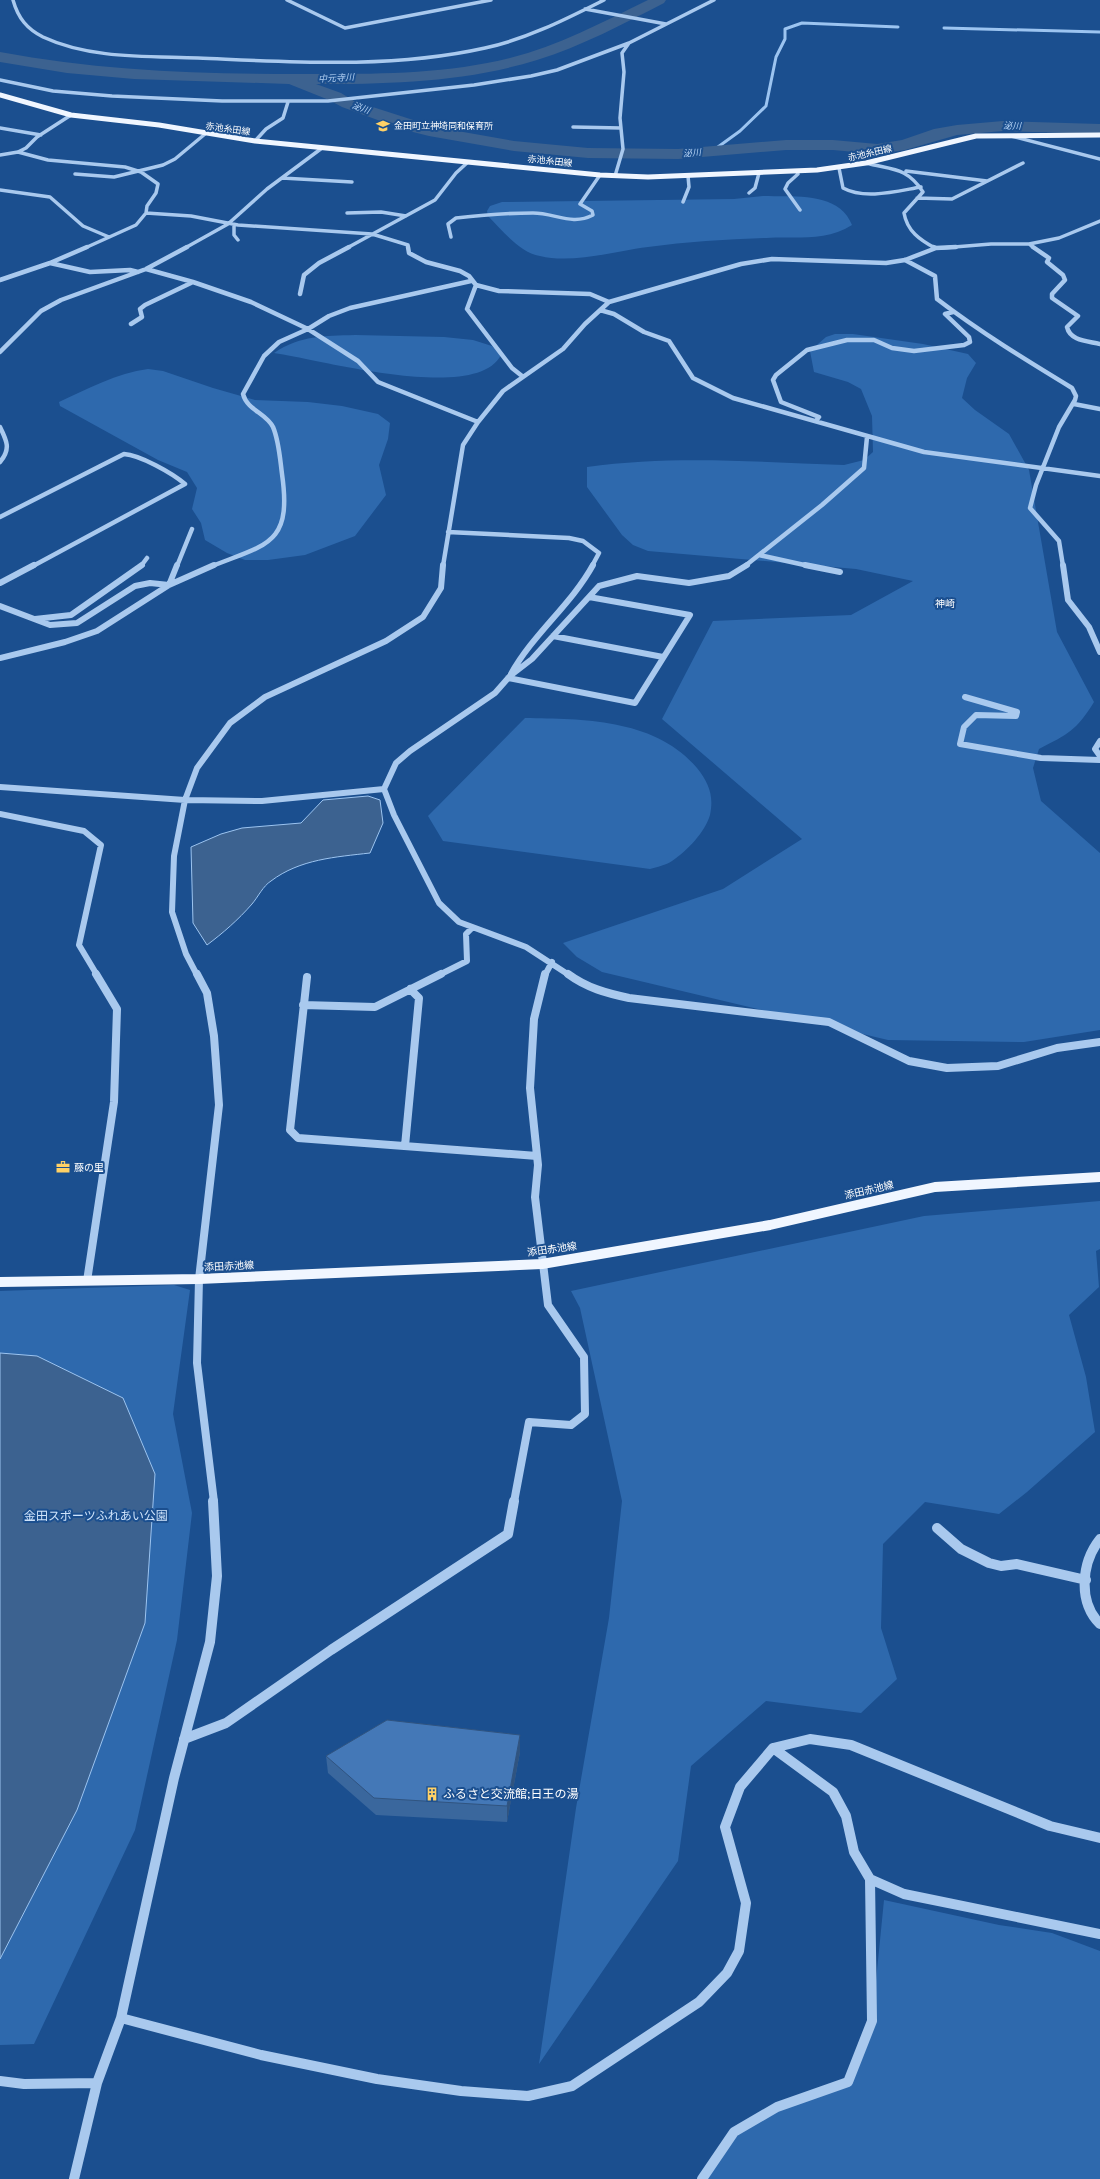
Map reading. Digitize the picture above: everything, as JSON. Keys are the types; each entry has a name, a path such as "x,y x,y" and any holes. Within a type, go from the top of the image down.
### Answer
{"main road":[{"name":"赤池糸田線","path":"3,95 35,106 71,115 159,125 205,134 255,141 615,176 688,176 797,172 839,168 866,163 976,136 1004,134 1100,134"},
{"name":"添田赤池線","path":"0,1282 199,1280 542,1264 770,1225 935,1188 1100,1177"}],"street":[{"path":"13,0 18,18 26,27 44,38 69,46 132,55 325,63 416,60 484,48 524,36 587,10 604,0"},
{"path":"287,0 345,28 492,0"},
{"path":"0,80 27,87 85,94 167,99 328,102 531,76 557,70 629,43 714,0"},
{"path":"587,10 666,24"},
{"path":"615,176 623,149 621,128 624,72 622,53 629,43"},
{"path":"0,98 3,95"},
{"path":"255,141 266,129 283,118 288,102"},
{"path":"0,155 18,152 26,148 41,134 71,115"},
{"path":"0,128 41,134"},
{"path":"573,128 621,128"},
{"path":"75,174 114,177 141,172 175,159 205,134"},
{"path":"1004,134 1100,159"},
{"path":"0,352 41,311 61,300 138,272 228,224 282,178 307,161 322,148"},
{"path":"0,280 50,263 136,225 146,213 146,206 156,193 158,184 141,172 125,167 89,162 48,160 18,152"},
{"path":"300,294 304,275 319,263 435,200 456,173 468,162"},
{"path":"866,163 909,173 923,192 904,213 905,222 913,233 936,248"},
{"path":"917,198 941,200 952,199 1023,163"},
{"path":"839,168 843,188 851,192 862,193 921,188"},
{"path":"904,171 913,170 987,181"},
{"path":"797,172 798,174 788,183 786,189 800,210"},
{"path":"750,194 755,188 759,173"},
{"path":"451,237 448,224 450,220 456,218 520,213 549,215 554,218 566,220 589,218 593,215 592,211 580,204 600,175"},
{"path":"683,202 689,187 688,176"},
{"path":"282,178 323,178 352,182"},
{"path":"0,190 50,197 83,226 109,237"},
{"path":"347,213 381,212 406,216"},
{"path":"146,213 191,216 234,225 372,234 408,245 409,253 426,262 460,271 469,276 471,281 476,285 499,291 590,294 610,302"},
{"path":"74,2179 97,2083 120,2018 184,1739 210,1642 217,1576 215,1514 196,1363 199,1280 219,1105 214,1036 207,993 186,954 172,912 174,856 185,800 197,768 230,723 265,697 386,641 423,617 441,588 448,532 463,445 478,422 503,391 522,376 563,349 585,324 610,302 741,264 772,259 886,263 905,260 936,248 991,244 1029,244 1058,238 1100,222"},
{"path":"234,225 234,235 238,240"},
{"path":"1029,244 1049,258 1047,262 1063,275 1065,280 1052,294 1052,298 1078,316 1067,327 1068,332 1076,338 1100,344"},
{"path":"905,260 935,276 937,299 953,312 995,342 1072,388 1076,396 1074,404 1064,415 1054,434 1043,469 1031,495 1030,508 1060,542 1068,600 1089,627 1100,652"},
{"path":"50,263 90,272 130,270 138,272"},
{"path":"146,268 251,302 308,329 358,361 378,382 414,398 478,422"},
{"path":"0,658 65,642 97,631 169,585 190,574 262,546 282,525 285,495 276,434 272,425 245,402 243,394 264,356 279,342 308,329 329,316 350,308 471,281"},
{"path":"131,324 142,318 140,309 145,304 193,282"},
{"path":"476,285 466,309 512,368 522,376"},
{"path":"600,310 614,314 644,332 669,341 693,378 733,398 867,437 937,454 1100,476"},
{"path":"816,421 819,417 781,402 773,380 776,375 807,350 847,340 874,340 892,348 914,351 964,345 970,342 969,337 945,314 953,312"},
{"path":"0,345 6,346"},
{"path":"1074,404 1100,409"},
{"path":"0,426 9,445 8,454 0,462"},
{"path":"867,437 864,468 759,555 729,576 689,583 637,576 599,586 532,659 509,677 495,693 410,751 396,763 384,789 394,815 439,903 459,922 526,948 552,962 579,982 599,991 629,998 829,1022 909,1061 947,1068 998,1066 1057,1048 1100,1042"},
{"path":"0,517 124,454 134,454 148,464 170,471 185,484 0,583"},
{"path":"169,585 192,529"},
{"path":"448,532 569,538 583,541 599,553 576,590 520,655 509,677"},
{"path":"759,555 840,572"},
{"path":"32,619 71,615 143,564 147,558"},
{"path":"0,606 50,625 77,623 89,617 135,586 150,583 169,585"},
{"path":"509,677 635,703 690,614 589,597"},
{"path":"553,636 663,657"},
{"path":"964,697 1017,712 1016,716 976,715 964,727 960,744 1041,758 1100,760"},
{"path":"1100,741 1095,749 1100,756"},
{"path":"0,787 185,800 262,800 384,789"},
{"path":"0,814 84,831 101,845 79,945 117,1009 114,1102 87,1281"},
{"path":"303,1005 375,1007 467,961 466,934 472,928"},
{"path":"184,1739 226,1723 331,1650 508,1534 529,1422 571,1425 584,1414 584,1357 548,1305 535,1198 537,1156 530,1088 534,1019 546,971 552,962"},
{"path":"307,977 290,1130 298,1138 537,1156"},
{"path":"405,1146 419,998 410,989"},
{"path":"937,1528 961,1549 989,1563 1001,1566 1017,1564 1086,1580"},
{"path":"1100,1539 1096,1542 1087,1560 1085,1600 1091,1615 1100,1624"},
{"path":"120,2018 261,2055 377,2079 461,2091 528,2096 572,2086 698,2002 727,1973 738,1951 746,1903 725,1827 740,1788 772,1748 810,1739 851,1745 1050,1826 1100,1838"},
{"path":"702,2179 734,2132 777,2107 848,2082 872,2021 870,1879 854,1852 846,1816 833,1792 772,1748"},
{"path":"870,1879 904,1894 1100,1934"},
{"path":"0,2081 24,2084 97,2083"}],"green space":[{"path":"763,196 814,198 826,201 837,206 846,214 852,225 831,234 821,236 707,241 648,247 566,259 532,254 518,246 488,216 487,211 490,206 502,202 734,199"},
{"path":"835,334 853,334 923,344 968,354 976,363 967,378 962,398 975,410 1009,434 1029,470 1057,632 1094,702 1088,712 1071,731 1039,749 1033,768 1041,801 1100,853 1100,1030 1024,1042 888,1040 602,972 577,957 563,943 723,889 802,839 662,719 713,621 851,615 913,581 856,569 648,551 633,545 622,535 587,487 587,467 619,463 683,460 844,465 864,460 873,452 872,416 861,389 848,382 814,372 810,351 826,337"},
{"path":"355,335 444,337 473,340 492,346 501,355 486,369 461,376 430,377 395,375 274,353 284,347 303,340 323,336"},
{"path":"148,369 163,371 255,400 308,402 342,406 378,414 390,423 388,439 379,465 386,495 355,536 305,555 268,560 245,560 227,553 205,540 201,523 192,509 197,488 187,472 158,460 60,406 59,402 102,382 125,374"},
{"path":"525,718 595,721 640,731 661,740 680,752 697,768 705,779 710,790 711,808 708,821 704,828 695,841 678,857 667,864 650,869 443,841 428,816"},
{"path":"1100,1201 1100,1249 1096,1251 1099,1287 1069,1315 1086,1377 1095,1432 1027,1492 999,1514 925,1502 883,1544 881,1628 897,1679 861,1713 766,1701 691,1766 678,1861 539,2064 576,1808 609,1618 622,1501 580,1308 571,1291 924,1216"},
{"name":"金田スポーツふれあい公園","path":"174,1285 190,1290 173,1414 192,1513 177,1640 135,1830 34,2044 0,2045 0,1291"},
{"path":"884,1900 999,1925 1052,1933 1100,1951 1100,2179 702,2179 734,2132 777,2107 848,2082 872,2021"}],"shaded area":[{"path":"368,796 380,800 383,823 370,853 319,860 294,868 282,874 268,883 252,904 225,931 207,945 193,923 191,847 221,834 242,828 301,823 323,800"},
{"path":"0,1353 37,1356 123,1398 155,1474 145,1623 77,1810 0,1959"}],"building":[{"name":"ふるさと交流館;日王の湯","path":"387,1720 520,1735 507,1806 374,1798 326,1756"}],"waterway":[{"name":"中元寺川","path":"292,79 361,79 423,76 454,73 513,62 532,57 569,43 659,0"},
{"path":"711,152 740,131 766,106 776,57 785,39 785,29 802,23 898,27"},
{"path":"944,28 1100,32"},
{"name":"中元寺川","path":"0,57 67,68 134,75 236,79 292,79"},
{"name":"泌川","path":"292,79 306,86 335,96 348,104 411,126 435,132 514,146 588,153 678,154 786,145 833,145 877,149 905,145 940,133 957,130 1003,126 1100,129"}],"place":[{"name":"金田町立神埼同和保育所","path":"383,126"},
{"name":"藤の里","path":"63,1167"},
{"name":"ふるさと交流館;日王の湯","path":"432,1794"}],"district":[{"name":"神崎","path":"945,603"}]}
